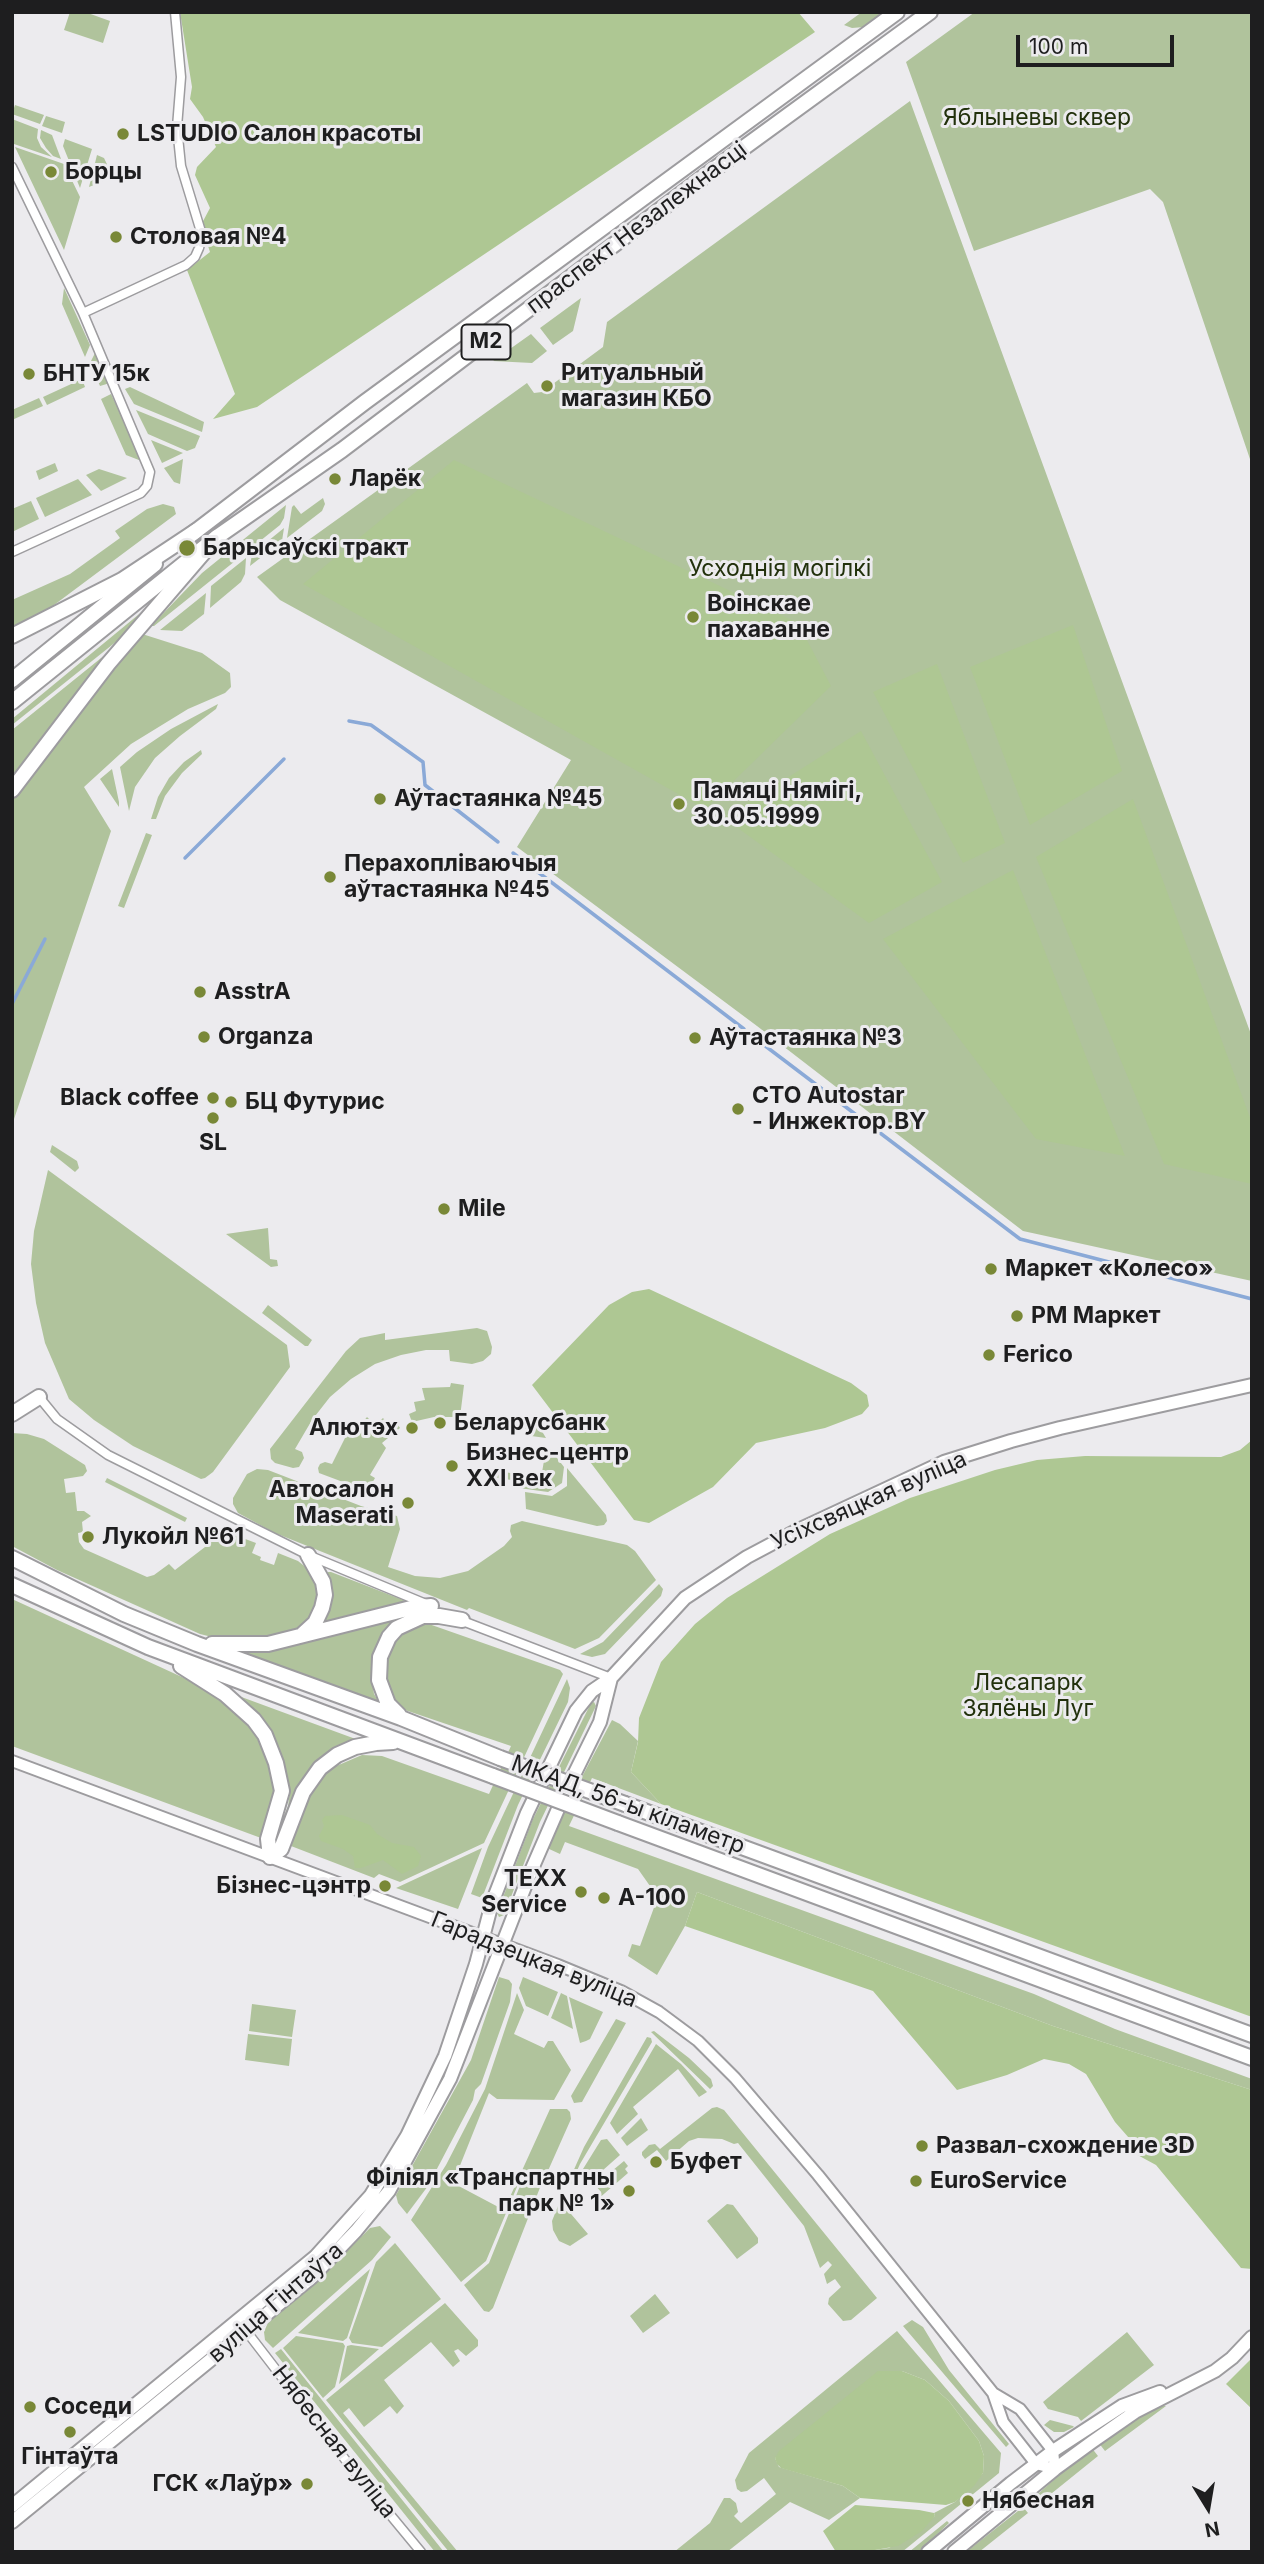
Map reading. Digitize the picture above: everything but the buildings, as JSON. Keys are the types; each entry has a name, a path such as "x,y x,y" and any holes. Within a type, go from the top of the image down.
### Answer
{"main road":[{"name":"праспект Незалежнасці","path":"12,680 196,531 365,402 897,12"},
{"name":"праспект Незалежнасці","path":"12,702 217,537 342,450 709,173 930,12"},
{"path":"12,636 122,580 196,531"},
{"path":"12,790 108,664 217,537"},
{"name":"Усіхсвяцкая вуліца","path":"541,1782 576,1711 592,1691 611,1678 685,1598 713,1578 794,1532 944,1462 1011,1441 1252,1385"},
{"path":"12,1414 39,1397"},
{"path":"302,1635 315,1623 325,1595 323,1582 308,1555"},
{"name":"МКАД, 56-ы кіламетр","path":"12,1558 124,1614 197,1644 1252,2035"},
{"name":"МКАД, 56-ы кіламетр","path":"12,1585 148,1647 1252,2058"},
{"path":"197,1644 268,1644 411,1608 431,1606"},
{"path":"401,1718 388,1704 379,1680 380,1657 389,1637 397,1628 423,1616 462,1620"},
{"path":"148,1647 225,1694 254,1720 264,1735 276,1763 282,1791 268,1839 270,1857 281,1849 298,1802 320,1768 337,1755 355,1747 376,1743 401,1743"},
{"name":"Усіхсвяцкая вуліца","path":"565,1793 600,1722 611,1678"},
{"name":"вуліца Гінтаўта","path":"12,2506 315,2257 365,2204 407,2136 446,2056 492,1903 541,1782"},
{"name":"вуліца Гінтаўта","path":"12,2522 312,2277 356,2231 389,2190 450,2079 502,1944 565,1793"},
{"path":"238,2321 247,2332"},
{"path":"954,2552 1055,2469 1135,2412 1223,2366 1252,2337"},
{"path":"928,2552 1053,2451 1122,2406 1194,2383"}],"street":[{"path":"83,313 186,265 195,257 199,248 202,235 181,166 177,127 181,77 175,12"},
{"path":"12,167 83,313 149,467 149,481 145,489 134,496 12,552"},
{"path":"39,1397 57,1419 108,1455 308,1555 462,1620 611,1678"},
{"name":"Гарадзецкая вуліца","path":"12,1761 502,1944 621,1991 659,2011 698,2041 735,2078 818,2175 993,2393 1020,2410 1053,2451"},
{"name":"Нябесная вуліца","path":"247,2332 354,2471 421,2552"},
{"name":"Гарадзецкая вуліца","path":"993,2393 1003,2422 1036,2464"},
{"path":"1036,2464 1055,2469 1053,2451"}],"green space":[{"path":"70,12 85,12 110,21 103,43 64,30"},
{"path":"180,12 798,12 815,32 257,407 213,419 235,394 187,270 210,252 201,225 210,208 195,175 197,167 216,147 203,117 190,99 192,87"},
{"path":"862,12 884,12 864,27 852,28 844,25"},
{"name":"Яблыневы сквер","path":"975,12 1252,12 1252,465 1163,202 1150,189 974,251 906,62"},
{"name":"Усходнія могілкі","path":"910,101 1252,1037 1252,1281 1023,1231 757,1026 517,847 571,760 280,600 257,577 527,383 534,393 542,392 603,347 607,322"},
{"path":"15,105 44,115 40,124 12,114"},
{"path":"46,116 65,122 62,133 42,126"},
{"path":"12,119 38,129 37,138 41,147 52,157 14,144"},
{"path":"41,130 52,135 61,159 53,156 46,148 40,138"},
{"path":"65,139 92,149 80,188 63,146"},
{"path":"15,147 64,164 80,197 64,250"},
{"path":"97,155 104,158 113,177 89,187"},
{"path":"64,288 90,345 85,357 62,304"},
{"path":"581,298 573,331 553,345 540,328"},
{"path":"531,334 547,351 532,363 493,361"},
{"path":"95,353 110,383 100,386 90,363"},
{"path":"82,379 85,387 47,405 43,397"},
{"path":"130,387 204,422 202,432 134,404 125,389"},
{"path":"111,394 144,462 126,455 101,399"},
{"path":"39,398 43,406 12,420 12,410"},
{"path":"136,410 200,436 195,448 187,451 148,434"},
{"path":"151,440 183,453 162,463"},
{"path":"183,459 180,484 174,482 164,468"},
{"path":"454,460 798,623 831,686 705,809 303,584"},
{"path":"55,463 58,471 39,480 36,471"},
{"path":"99,469 127,478 101,491 86,475"},
{"path":"78,479 92,495 45,517 36,498"},
{"path":"323,498 325,504 322,511 287,538 292,507 294,505 301,514"},
{"path":"31,501 39,519 12,532 12,509"},
{"path":"163,504 174,507 176,514 46,611 12,628 12,600 70,574 120,538 115,531 147,509"},
{"path":"286,505 280,525 151,626 202,573"},
{"path":"284,528 282,541 250,566 252,554"},
{"path":"246,558 245,574 241,582 210,608 211,586"},
{"path":"206,593 204,614 182,631 160,630"},
{"path":"161,596 132,629 12,725 12,719"},
{"path":"1073,625 1122,771 1030,825 970,667"},
{"path":"132,633 12,782 12,730"},
{"path":"139,633 202,653 230,673 231,687 225,693 188,709 131,744 84,787 111,831 12,1125 12,797"},
{"path":"937,664 1005,843 963,863 873,692"},
{"path":"218,704 216,709 155,758 135,787 129,811 120,767 171,729"},
{"path":"861,731 942,882 869,923 724,818"},
{"path":"201,750 202,754 182,773 165,796 156,819 151,819 158,797 169,778 184,762"},
{"path":"112,769 119,802 119,807 100,779"},
{"path":"1133,799 1252,1123 1252,1184 1164,1164 1036,857"},
{"path":"146,833 152,835 124,908 118,906"},
{"path":"1013,870 1125,1156 1036,1139 883,939"},
{"path":"52,1145 77,1161 79,1168 75,1172 50,1152"},
{"path":"48,1170 287,1345 290,1367 213,1472 205,1478 201,1479 133,1446 94,1420 69,1399 45,1343 31,1264 34,1231"},
{"path":"268,1228 270,1259 277,1260 278,1266 271,1267 226,1234"},
{"path":"649,1289 851,1383 867,1395 869,1406 862,1414 825,1428 756,1443 713,1487 649,1523 634,1520 532,1385 609,1305 632,1292"},
{"path":"268,1305 312,1340 308,1346 262,1313"},
{"path":"477,1328 487,1331 492,1347 491,1354 483,1361 472,1364 450,1361 449,1350 426,1350 375,1364 330,1397 312,1420 295,1449 302,1452 304,1458 299,1467 275,1463 271,1459 270,1449 346,1351 360,1338 385,1333 385,1340"},
{"path":"451,1383 464,1385 460,1417 434,1417 412,1422 409,1414 416,1411 414,1402 425,1400 422,1388 450,1387"},
{"path":"367,1417 375,1425 383,1418 388,1424 395,1420 400,1428 382,1443 386,1448 370,1475 375,1478 371,1485 359,1488 319,1473 320,1464 332,1464 347,1434 351,1436"},
{"path":"537,1423 546,1438 524,1435 526,1425"},
{"path":"12,1433 44,1439 85,1465 87,1471 83,1476 64,1479 66,1493 75,1492 77,1511 84,1511 91,1516 82,1522 83,1532 78,1533 79,1542 84,1549 147,1577 169,1564 175,1570 205,1547 200,1538 207,1530 224,1531 256,1543 252,1553 261,1557 260,1560 274,1565 278,1553 298,1561 308,1569 315,1580 318,1594 310,1619 302,1628 274,1639 216,1638 200,1634 57,1570 12,1546"},
{"name":"Лесапарк Зялёны Луг","path":"1252,1440 1252,2017 661,1804 631,1772 638,1742 639,1718 661,1662 695,1624 727,1598 830,1534 910,1498 995,1470 1037,1460 1085,1456 1221,1457 1240,1450"},
{"path":"551,1450 564,1467 562,1483 548,1492 519,1488 519,1481 497,1478 498,1471 541,1478 545,1455"},
{"path":"567,1468 606,1515 607,1521 604,1525 597,1526 526,1509 525,1492 552,1496 567,1486"},
{"path":"257,1469 268,1470 361,1506 397,1516 400,1529 388,1567 415,1576 440,1578 468,1571 504,1546 512,1537 511,1525 522,1521 627,1545 635,1551 656,1580 599,1638 575,1649 469,1608 467,1610 275,1533 238,1513 233,1498 247,1474"},
{"path":"107,1478 187,1518 185,1522 105,1482"},
{"path":"328,1572 331,1572 411,1603 321,1625"},
{"path":"659,1584 663,1589 661,1596 605,1654 592,1657 580,1654 603,1642"},
{"path":"12,1599 195,1683 244,1718 260,1738 276,1783 276,1802 261,1838 12,1746"},
{"path":"408,1616 384,1633 372,1655 374,1694 381,1705 234,1650"},
{"path":"426,1623 560,1670 563,1674 484,1843 400,1882 379,1874 374,1878 291,1846 314,1783 334,1767 362,1755 382,1756 489,1794 511,1746 399,1708 393,1701 385,1679 385,1658 394,1641 413,1627"},
{"path":"567,1679 570,1688 568,1702 518,1805 482,1898 471,1894 488,1847"},
{"path":"236,1695 361,1741 321,1760 308,1771 295,1795 280,1838 276,1836 288,1806 290,1792 286,1771 277,1744 263,1719"},
{"path":"594,1702 596,1706 540,1822 504,1915 499,1917 497,1913 533,1819 591,1703"},
{"path":"612,1720 638,1741 631,1772 661,1804 592,1778 569,1826 1034,1994 1115,2029 1252,2079 1252,2090 1053,2026 697,1892 685,1926 657,1975 628,1956 632,1944 640,1946 660,1891 650,1886 638,1869 565,1842 560,1854 547,1848"},
{"path":"342,1815 370,1825 377,1834 392,1843 414,1847 421,1856 418,1866 402,1874 383,1860 355,1868 353,1856 321,1841 319,1836 325,1816"},
{"path":"482,1848 458,1909 396,1888"},
{"path":"697,1892 1053,2026 1252,2090 1252,2269 1241,2268 1156,2165 1132,2152 1129,2138 1115,2122 1086,2074 1069,2064 1044,2059 1007,2075 957,2090 873,1991 685,1926"},
{"path":"499,1977 512,1984 510,2002 481,2084 475,2090 473,2100 428,2186 407,2214 398,2203 396,2195 471,2060"},
{"path":"523,1977 558,1992 548,2016 526,2006 519,1988"},
{"path":"517,1993 524,2010 514,2034 544,2048 548,2041 553,2041 571,2070 554,2100 497,2099 489,2093 453,2183 504,2210 550,2109 567,2109 571,2119 543,2182 519,2182 486,2261 461,2282 411,2220 446,2165 485,2089"},
{"path":"561,1993 567,1996 573,2029 551,2018"},
{"path":"569,1997 603,2012 590,2039 580,2043"},
{"path":"252,2004 296,2010 292,2037 249,2031"},
{"path":"616,2019 626,2023 582,2102 574,2103 571,2096"},
{"path":"654,2031 689,2058 711,2079 713,2086 710,2089 651,2032"},
{"path":"248,2034 292,2039 289,2066 245,2060"},
{"path":"647,2037 651,2038 652,2042 571,2184 568,2183 584,2147"},
{"path":"656,2044 681,2064 707,2092 699,2097 678,2069 633,2107 638,2114 617,2134 610,2123"},
{"path":"712,2108 724,2110 877,2298 851,2320 843,2321 828,2304 829,2298 841,2287 835,2279 827,2284 824,2274 832,2265 828,2261 820,2268 804,2226 738,2143 698,2138 689,2141 666,2161 657,2150 645,2159 642,2155 649,2145 655,2144 660,2149"},
{"path":"641,2118 648,2130 627,2146 621,2138"},
{"path":"607,2139 620,2155 593,2179 588,2178 583,2169 601,2140"},
{"path":"624,2161 628,2166 625,2169 628,2173 597,2200 595,2198 601,2192 595,2185"},
{"path":"541,2185 493,2308 489,2312 484,2311 464,2285 489,2263 520,2186"},
{"path":"560,2201 588,2234 570,2246 559,2241 553,2230 552,2221"},
{"path":"727,2204 733,2205 758,2238 758,2243 737,2259 707,2221"},
{"path":"380,2226 391,2237 372,2260 273,2348 265,2340 264,2332 269,2320 316,2282 370,2228"},
{"path":"395,2243 441,2299 382,2347 352,2343 349,2338 376,2262"},
{"path":"370,2269 347,2338 343,2341 298,2333"},
{"path":"655,2294 670,2313 643,2333 630,2316"},
{"path":"445,2303 478,2340 478,2346 466,2356 458,2349 454,2351 460,2361 453,2367 431,2342 384,2380 404,2406 397,2414 390,2406 364,2427 349,2408 343,2413 458,2552 449,2552 326,2400"},
{"path":"912,2320 923,2327 949,2370 1009,2444 1006,2447 903,2326"},
{"path":"897,2331 1001,2453 999,2473 902,2552 859,2552 889,2548 935,2516 934,2513 955,2502 983,2473 984,2456 979,2441 949,2401 925,2380 902,2371 775,2458 779,2467 843,2486 860,2498 829,2520 790,2502 727,2552 674,2552 710,2523 724,2498 730,2498 736,2503 738,2512 734,2516 741,2523 776,2494 764,2478 747,2491 741,2492 737,2489 735,2480 749,2453"},
{"path":"1127,2332 1154,2365 1081,2421 1078,2417 1048,2409 1043,2402"},
{"path":"296,2336 343,2343 345,2346 335,2387 323,2398 283,2348"},
{"path":"347,2346 379,2349 339,2384"},
{"path":"281,2349 444,2552 435,2552 275,2353"},
{"path":"1252,2358 1252,2409 1226,2384"},
{"path":"878,2371 902,2371 925,2380 949,2401 979,2441 984,2456 983,2473 974,2486 955,2502 946,2505 860,2498 843,2486 781,2468 777,2464 775,2458 779,2451"},
{"path":"1161,2405 1166,2406 1105,2451 1098,2442"},
{"path":"1050,2420 1074,2427 1064,2432 1054,2432 1044,2425"},
{"path":"1091,2447 1098,2456 1036,2506 1031,2500"},
{"path":"855,2505 919,2510 934,2513 935,2516 922,2531 898,2546 836,2552 823,2531"},
{"path":"1023,2507 1028,2513 979,2552 966,2552"},
{"path":"947,2521 949,2523 919,2552 909,2552"}],"waterway":[{"path":"349,721 371,725 423,762 425,785 498,842"},
{"path":"185,858 284,759"},
{"path":"513,853 744,1029"},
{"path":"12,1004 45,939"},
{"path":"764,1045 1020,1239 1252,1299"}],"place":[{"name":"LSTUDIO Салон красоты","path":"123,134"},
{"name":"Борцы","path":"51,172"},
{"name":"Столовая №4","path":"116,237"},
{"name":"БНТУ 15к","path":"29,374"},
{"name":"Ритуальный магазин КБО","path":"547,386"},
{"name":"Ларёк","path":"335,479"},
{"name":"Барысаўскі тракт","path":"187,548"},
{"name":"Воінскае пахаванне","path":"693,617"},
{"name":"Аўтастаянка №45","path":"380,799"},
{"name":"Памяці Нямігі, 30.05.1999","path":"679,804"},
{"name":"Перахопліваючыя аўтастаянка №45","path":"330,877"},
{"name":"AsstrA","path":"200,992"},
{"name":"Organza","path":"204,1037"},
{"name":"Аўтастаянка №3","path":"695,1038"},
{"name":"Black coffee","path":"213,1098"},
{"name":"БЦ Футурис","path":"231,1102"},
{"name":"СТО Autostar - Инжектор.BY","path":"738,1109"},
{"name":"SL","path":"213,1118"},
{"name":"Mile","path":"444,1209"},
{"name":"Маркет «Колесо»","path":"991,1269"},
{"name":"РМ Маркет","path":"1017,1316"},
{"name":"Ferico","path":"989,1355"},
{"name":"Беларусбанк","path":"440,1423"},
{"name":"Алютэх","path":"412,1428"},
{"name":"Бизнес-центр XXI век","path":"452,1466"},
{"name":"Автосалон Maserati","path":"408,1503"},
{"name":"Лукойл №61","path":"88,1537"},
{"name":"Бізнес-цэнтр","path":"385,1886"},
{"name":"TEXX Service","path":"581,1892"},
{"name":"A-100","path":"604,1898"},
{"name":"Развал-схождение 3D","path":"922,2146"},
{"name":"Буфет","path":"656,2162"},
{"name":"EuroService","path":"916,2181"},
{"name":"Філіял «Транспартны парк № 1»","path":"629,2191"},
{"name":"Соседи","path":"30,2407"},
{"name":"Гінтаўта","path":"70,2432"},
{"name":"ГСК «Лаўр»","path":"307,2484"},
{"name":"Нябесная","path":"968,2501"}]}
